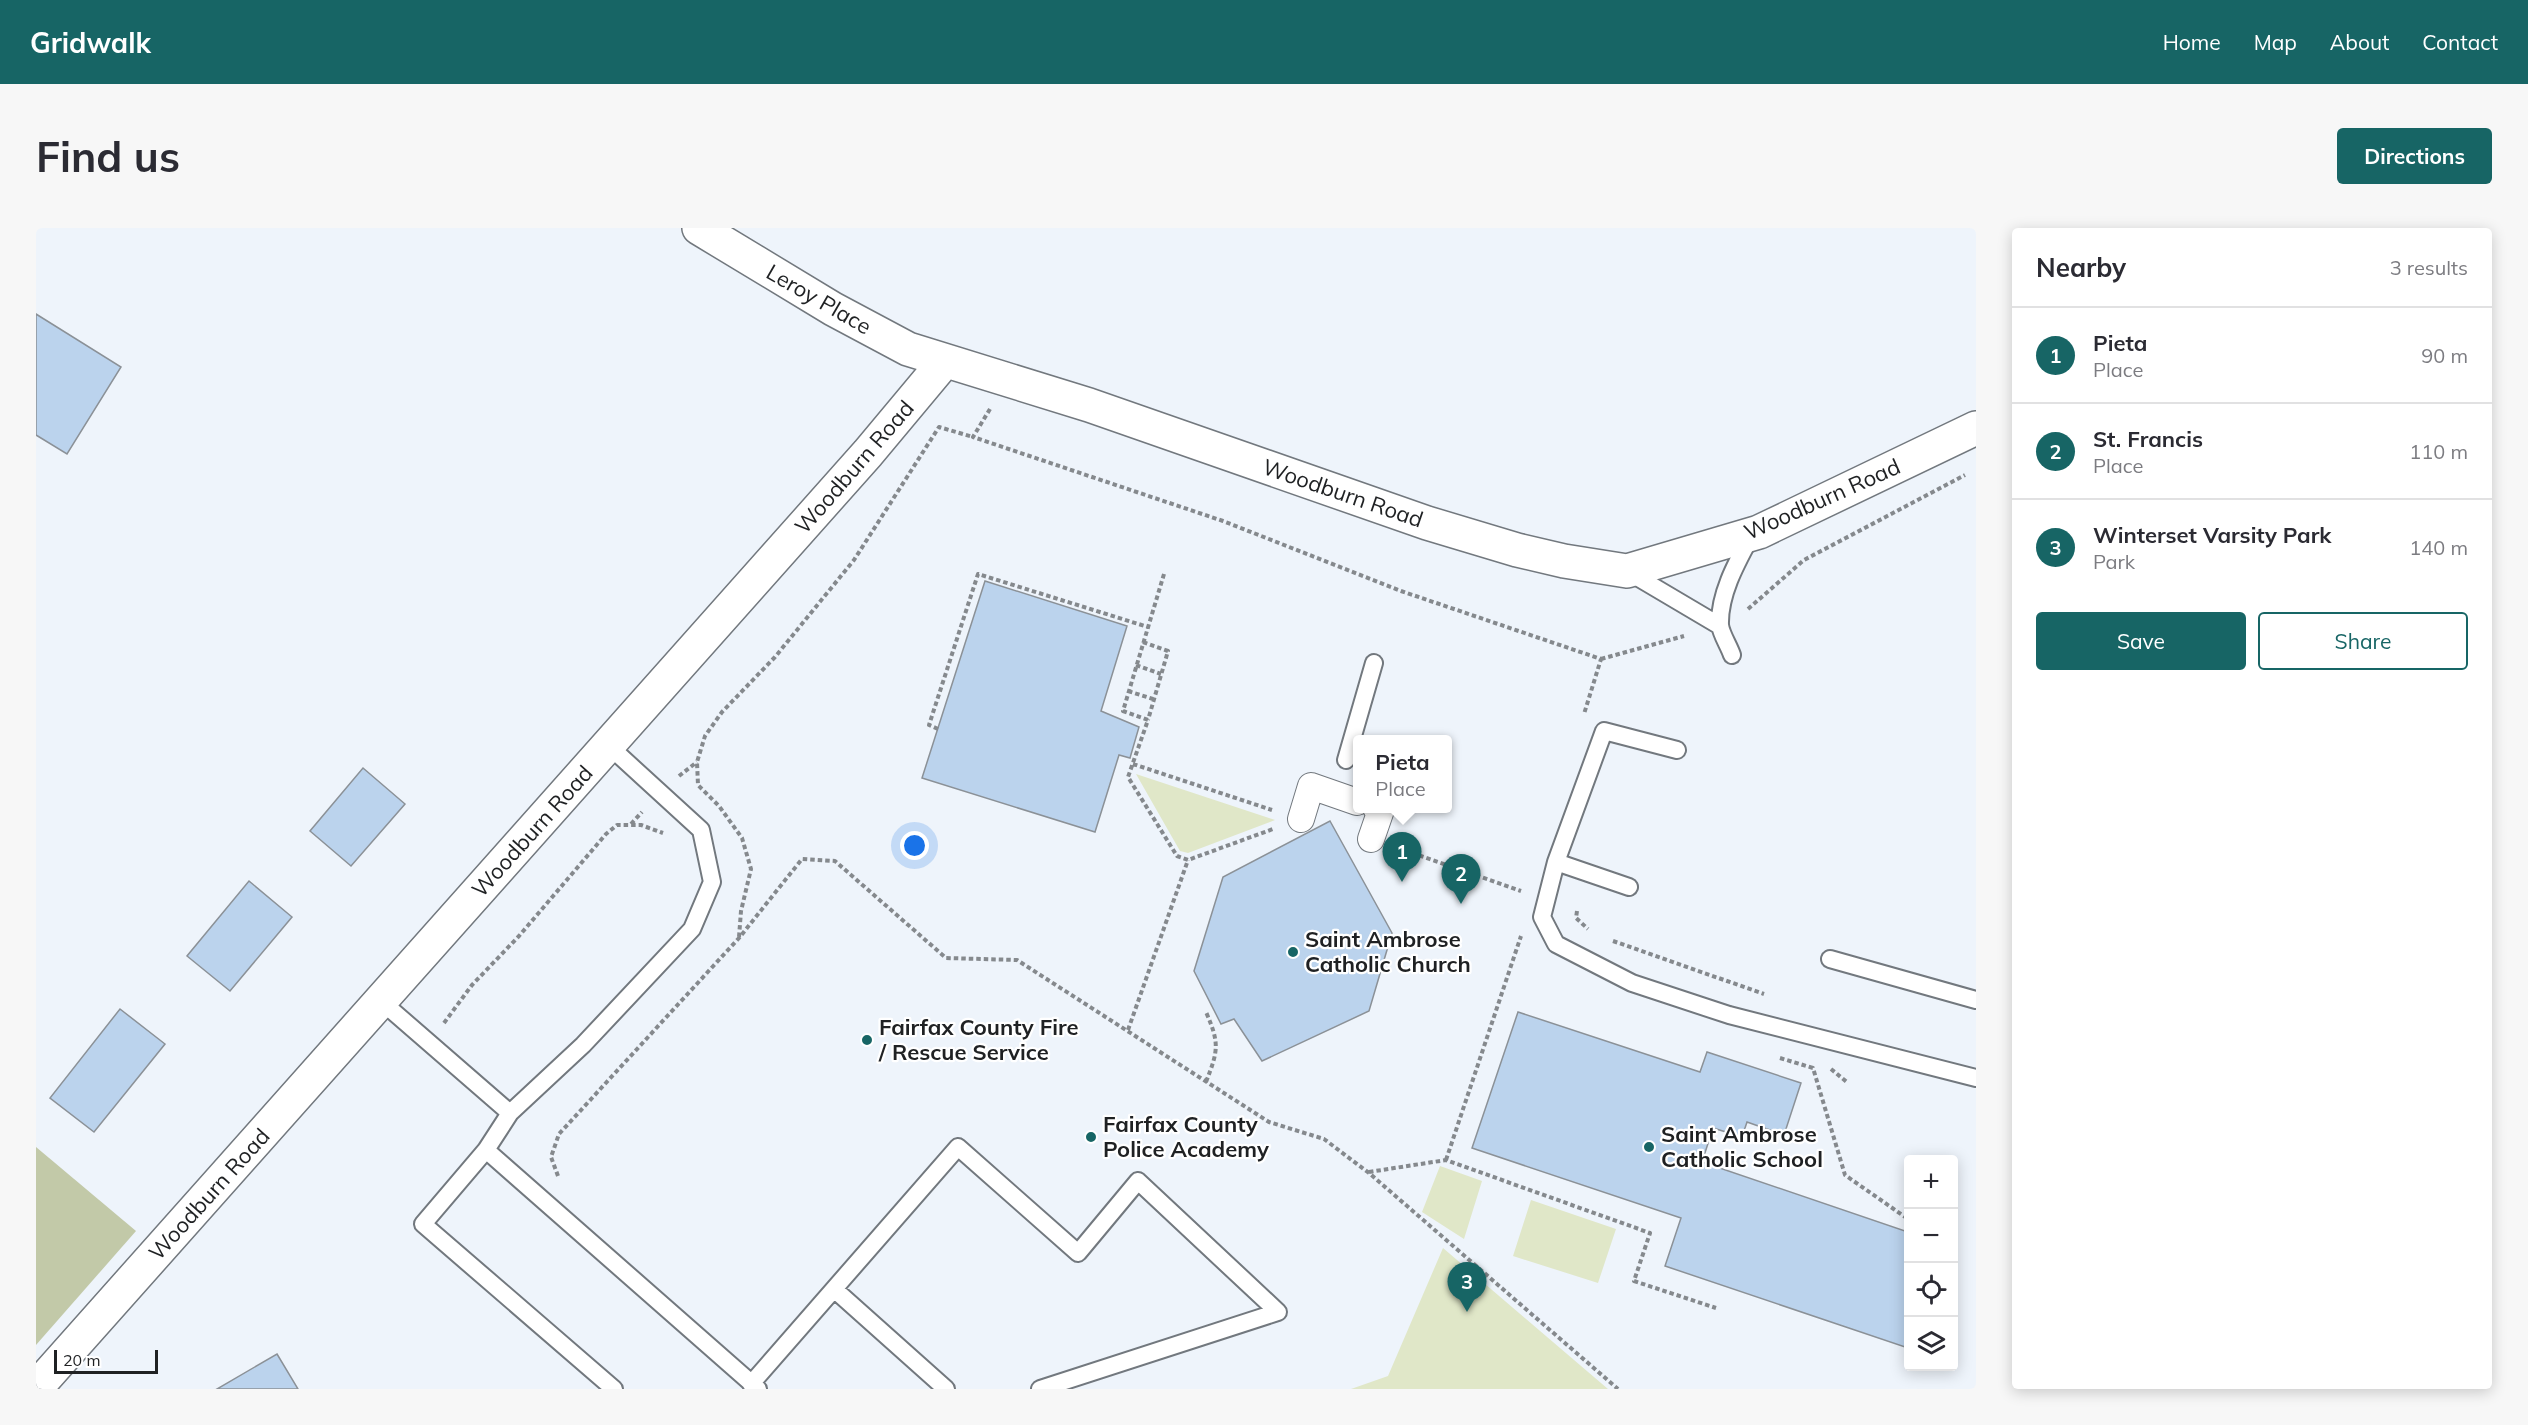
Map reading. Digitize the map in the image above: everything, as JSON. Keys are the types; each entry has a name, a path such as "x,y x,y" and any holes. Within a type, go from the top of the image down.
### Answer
{"street":[{"name":"Leroy Place","path":"699,228 832,309 908,349 945,362"},
{"name":"Woodburn Road","path":"36,1388 868,453 945,362 1089,405 1460,533 1564,561 1627,571 1752,534 1976,428"},
{"path":"1301,819 1311,786 1353,801"},
{"path":"1371,838 1380,813"}],"lane":[{"path":"1732,655 1720,626 1722,605 1732,572 1752,534"},
{"path":"1627,571 1720,626"},
{"path":"1353,735 1374,663"},
{"path":"1677,750 1604,731 1556,862 1542,917 1556,944 1632,983 1729,1015 1976,1078"},
{"path":"1346,760 1353,736"},
{"path":"608,745 700,830 712,882 692,929 583,1045 510,1113 486,1150 423,1224 614,1389"},
{"path":"1556,862 1629,887"},
{"path":"1830,959 1976,1000"},
{"path":"381,1001 510,1113"},
{"path":"486,1150 755,1386 834,1289 958,1147 1078,1253 1138,1181 1278,1312 1040,1389"},
{"path":"834,1289 946,1389"}],"path":[{"path":"973,437 995,401"},
{"path":"739,938 741,911 751,869 742,838 719,806 698,784 697,762 705,736 722,712 776,657 854,560 939,427 1223,521 1401,591 1601,658 1720,626 1757,603 1804,560 1966,474"},
{"path":"938,729 929,725 978,574 1148,627"},
{"path":"1148,720 1123,711 1164,574"},
{"path":"1143,642 1168,651 1148,720 1128,777 1177,856 1188,860 1301,819"},
{"path":"1580,724 1601,658"},
{"path":"1136,666 1161,674"},
{"path":"1128,691 1153,699"},
{"path":"1134,742 1140,744"},
{"path":"1133,764 1301,819"},
{"path":"429,1043 472,985 519,936 606,834 617,825 641,825 668,837"},
{"path":"1371,838 1523,892 1523,901"},
{"path":"561,1183 551,1157 559,1134 739,938 802,859 835,861 946,958 1017,960 1269,1122 1324,1139 1368,1173 1618,1389"},
{"path":"1128,1030 1188,860"},
{"path":"1578,911 1576,918 1594,934"},
{"path":"1446,1160 1523,929"},
{"path":"1605,938 1738,986"},
{"path":"1206,1012 1216,1035 1216,1056 1206,1082"},
{"path":"1779,1058 1813,1068 1830,1068 1848,1083"},
{"path":"1813,1068 1845,1175 1904,1216"},
{"path":"1368,1173 1446,1160 1650,1233 1634,1281 1716,1308"}],"green space":[{"path":"1136,774 1275,820 1188,853 1180,851"},
{"path":"36,1147 136,1231 36,1345"},
{"path":"1440,1166 1482,1181 1464,1239 1422,1212"},
{"path":"1531,1200 1616,1229 1598,1283 1513,1256"},
{"path":"1443,1248 1608,1389 1351,1389 1388,1376"}],"building":[{"path":"36,314 121,367 67,454 36,435"},
{"path":"985,581 1127,626 1101,711 1139,727 1130,758 1119,755 1095,832 922,778"},
{"path":"363,768 405,804 351,866 310,831"},
{"name":"Saint Ambrose Catholic Church","path":"1330,821 1392,933 1369,1011 1262,1061 1234,1019 1221,1024 1194,971 1223,877"},
{"path":"249,881 292,917 230,991 187,956"},
{"path":"120,1009 165,1044 94,1132 50,1098"},
{"path":"1518,1012 1700,1072 1707,1052 1801,1083 1784,1135 1747,1122 1742,1137 1713,1128 1702,1162 1904,1231 1904,1347 1665,1266 1681,1218 1472,1148"},
{"path":"277,1354 298,1389 217,1389"}],"place":[{"name":"Pieta","path":"1402,882"},
{"name":"St. Francis","path":"1461,904"},
{"name":"Saint Ambrose Catholic Church","path":"1293,952"},
{"name":"Fairfax County Fire / Rescue Service","path":"867,1040"},
{"name":"Fairfax County Police Academy","path":"1091,1137"},
{"name":"Saint Ambrose Catholic School","path":"1649,1147"},
{"name":"Winterset Varsity Park","path":"1467,1312"}]}
